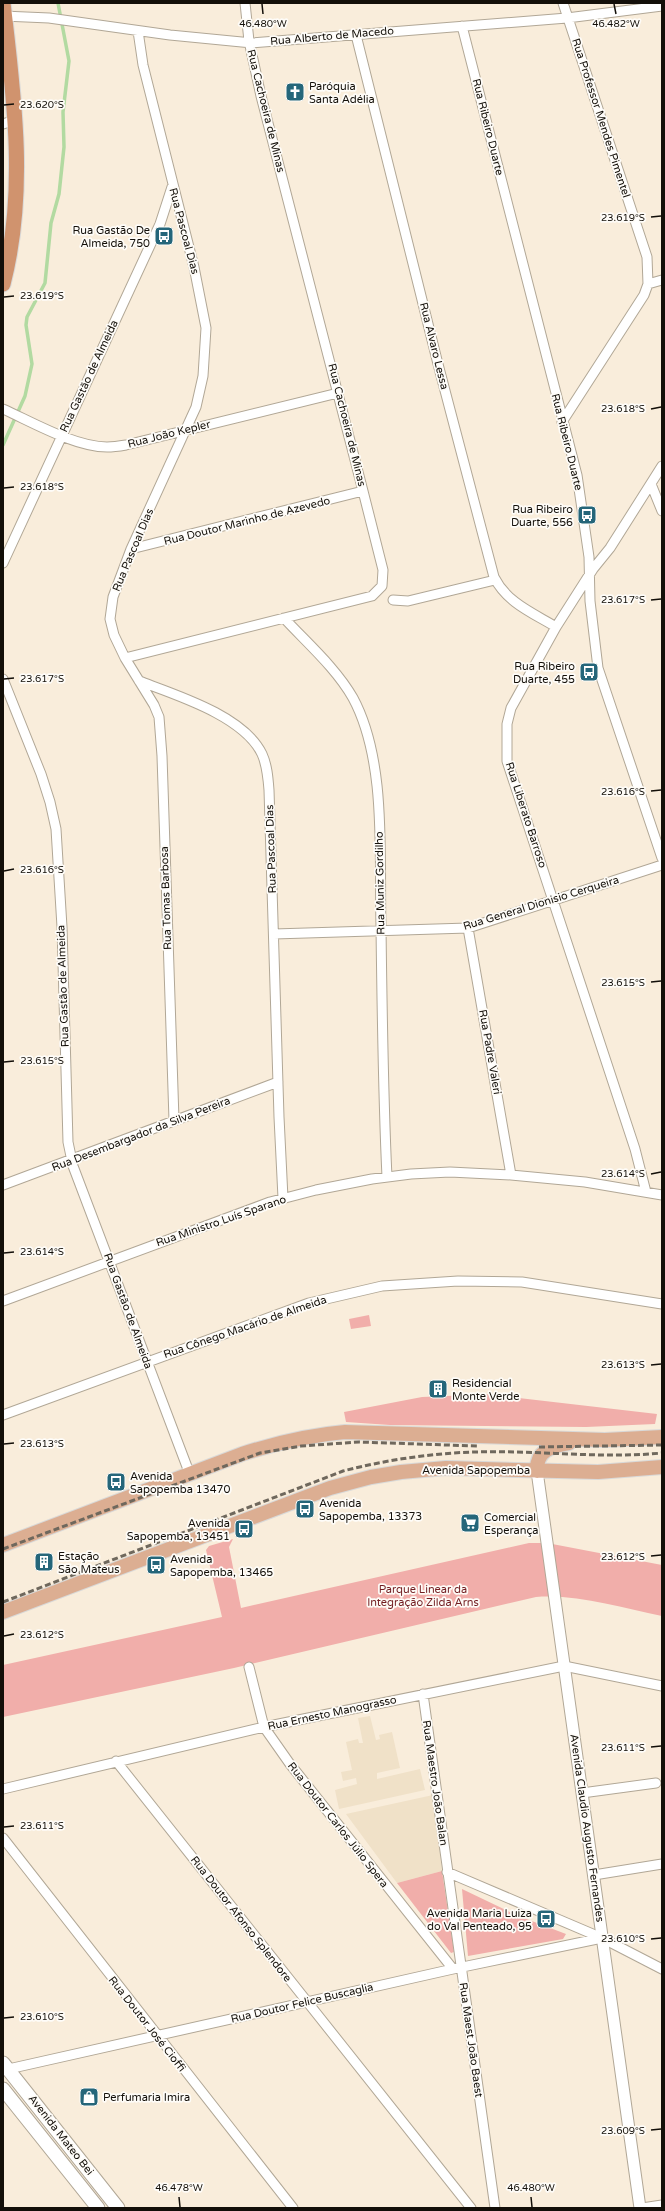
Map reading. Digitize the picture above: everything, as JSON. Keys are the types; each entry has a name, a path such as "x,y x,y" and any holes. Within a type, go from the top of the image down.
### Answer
{"highway":[{"path":"3,284 14,219 17,182 9,122 4,12"}],"main road":[{"path":"3,1545 189,1472 281,1441 345,1432 597,1440"},
{"path":"537,1471 539,1456 546,1450 564,1444 597,1440 662,1437"},
{"name":"Avenida Sapopemba","path":"3,1612 352,1481 401,1472 446,1468 598,1472 662,1467"},
{"name":"Avenida Mateo Bei","path":"5,2068 118,2208"},
{"name":"Avenida Mateo Bei","path":"3,2089 98,2208"}],"street":[{"name":"Rua Cachoeira de Minas","path":"125,658 372,596 382,586 383,570 261,96 249,43 245,3"},
{"name":"Rua Professor Mendes Pimentel","path":"562,422 644,295 648,284 646,257 563,3"},
{"name":"Rua Alberto de Macedo","path":"4,12 138,31 249,43 568,18 662,6"},
{"name":"Rua Ribeiro Duarte","path":"462,26 541,333 562,422 577,475 589,557 589,576 598,668 662,858"},
{"name":"Rua Pascoal Dias","path":"138,31 143,66 172,187 194,267 206,328 207,346 204,376 196,407 131,550 113,597 110,619 114,635 125,658 139,681 176,695 229,720 252,739 267,766 283,1198"},
{"name":"Rua Alvaro Lessa","path":"356,35 444,387 495,580 502,592 513,602 556,627"},
{"name":"Rua Gastão de Almeida","path":"3,564 160,224 172,187"},
{"path":"648,284 662,280"},
{"name":"Rua João Kepler","path":"5,410 89,445 107,447 126,445 338,393"},
{"name":"Rua Liberato Barroso","path":"646,1192 635,1148 507,761 506,742 507,724 511,708 556,627 589,576 610,548 662,466"},
{"path":"651,484 662,511"},
{"name":"Rua Doutor Marinho de Azevedo","path":"131,550 363,491"},
{"path":"394,600 408,601 495,580"},
{"name":"Rua Muniz Gordilho","path":"284,618 342,682 353,698 369,738 374,757 379,822 387,1177"},
{"name":"Rua Gastão de Almeida","path":"3,678 41,774 50,802 56,829 61,911 68,1142 71,1160 189,1472"},
{"name":"Rua Tomas Barbosa","path":"139,681 159,717 161,736 174,1120"},
{"name":"Rua General Dionisio Cerqueira","path":"274,934 381,932 468,928 662,865"},
{"name":"Rua Padre Valeri","path":"468,928 511,1175"},
{"name":"Rua Desembargador da Silva Pereira","path":"3,1185 278,1082"},
{"name":"Rua Ministro Luís Sparano","path":"3,1301 283,1198 316,1190 387,1177 450,1172 511,1175 585,1182 662,1195"},
{"name":"Rua Cônego Macário de Almeida","path":"3,1415 146,1361 309,1303 382,1286 458,1281 522,1282 662,1304"},
{"name":"Avenida Claudio Augusto Fernandes","path":"537,1471 641,2208"},
{"name":"Rua Ernesto Manograsso","path":"3,1789 264,1727 564,1666 662,1686"},
{"name":"Rua Doutor Carlos Júlio Spera","path":"249,1667 264,1727 290,1764 457,1968"},
{"name":"Rua Maestro João Balan","path":"423,1694 447,1872"},
{"name":"Rua Doutor Afonso Splendore","path":"116,1761 471,2208"},
{"path":"582,1793 656,1783"},
{"name":"Rua Doutor José Cioffi","path":"3,1838 156,2036 293,2208"},
{"path":"594,1875 662,1864"},
{"path":"447,1872 602,1938 662,1969"},
{"name":"Rua Maest João Baest","path":"447,1872 457,1968 495,2208"},
{"name":"Rua Doutor Felice Buscaglia","path":"5,2068 156,2036 457,1968 602,1938"},
{"path":"641,2208 662,2205"}],"shaded area":[{"path":"370,1716 376,1740 380,1739 379,1735 392,1732 400,1768 377,1773 377,1779 420,1769 425,1790 339,1809 335,1790 357,1784 356,1778 343,1781 341,1772 352,1770 346,1742 358,1739 359,1743 363,1743 358,1718"},
{"path":"433,1795 442,1871 397,1883 346,1814"}],"green space":[{"path":"369,1315 371,1326 351,1329 349,1319"},
{"path":"496,1394 502,1396 657,1414 655,1424 586,1427 390,1425 346,1422 344,1412 422,1397"},
{"name":"Parque Linear da Integração Zilda Arns","path":"233,1539 229,1547 241,1608 529,1543 547,1543 662,1565 662,1616 584,1600 536,1597 234,1668 3,1717 3,1665 222,1617 206,1550 209,1546"},
{"path":"442,1871 454,1952 451,1953 397,1883"},
{"path":"462,1889 516,1915 566,1934 563,1939 468,1956"}],"waterway":[{"path":"3,445 25,396 32,364 26,325 27,317 45,283 51,223 59,194 64,147 63,112 69,61 58,3"}],"railway":[{"path":"3,1549 260,1453 301,1446 359,1442 477,1446"},
{"path":"539,1447 662,1445"},
{"path":"3,1602 343,1471 359,1467 392,1460 459,1453 522,1452 592,1455 639,1455 662,1453"}],"place":[{"name":"Paróquia Santa Adélia","path":"295,92"},
{"name":"Rua Gastão De Almeida, 750","path":"164,236"},
{"name":"Rua Ribeiro Duarte, 556","path":"587,515"},
{"name":"Rua Ribeiro Duarte, 455","path":"589,672"},
{"name":"Residencial Monte Verde","path":"438,1389"},
{"name":"Avenida Sapopemba 13470","path":"116,1482"},
{"name":"Avenida Sapopemba, 13373","path":"305,1509"},
{"name":"Comercial Esperança","path":"470,1523"},
{"name":"Avenida Sapopemba, 13451","path":"244,1529"},
{"name":"Estação São Mateus","path":"44,1562"},
{"name":"Avenida Sapopemba, 13465","path":"156,1565"},
{"name":"Avenida Maria Luiza do Val Penteado, 95","path":"546,1919"},
{"name":"Perfumaria Imira","path":"89,2097"}]}
